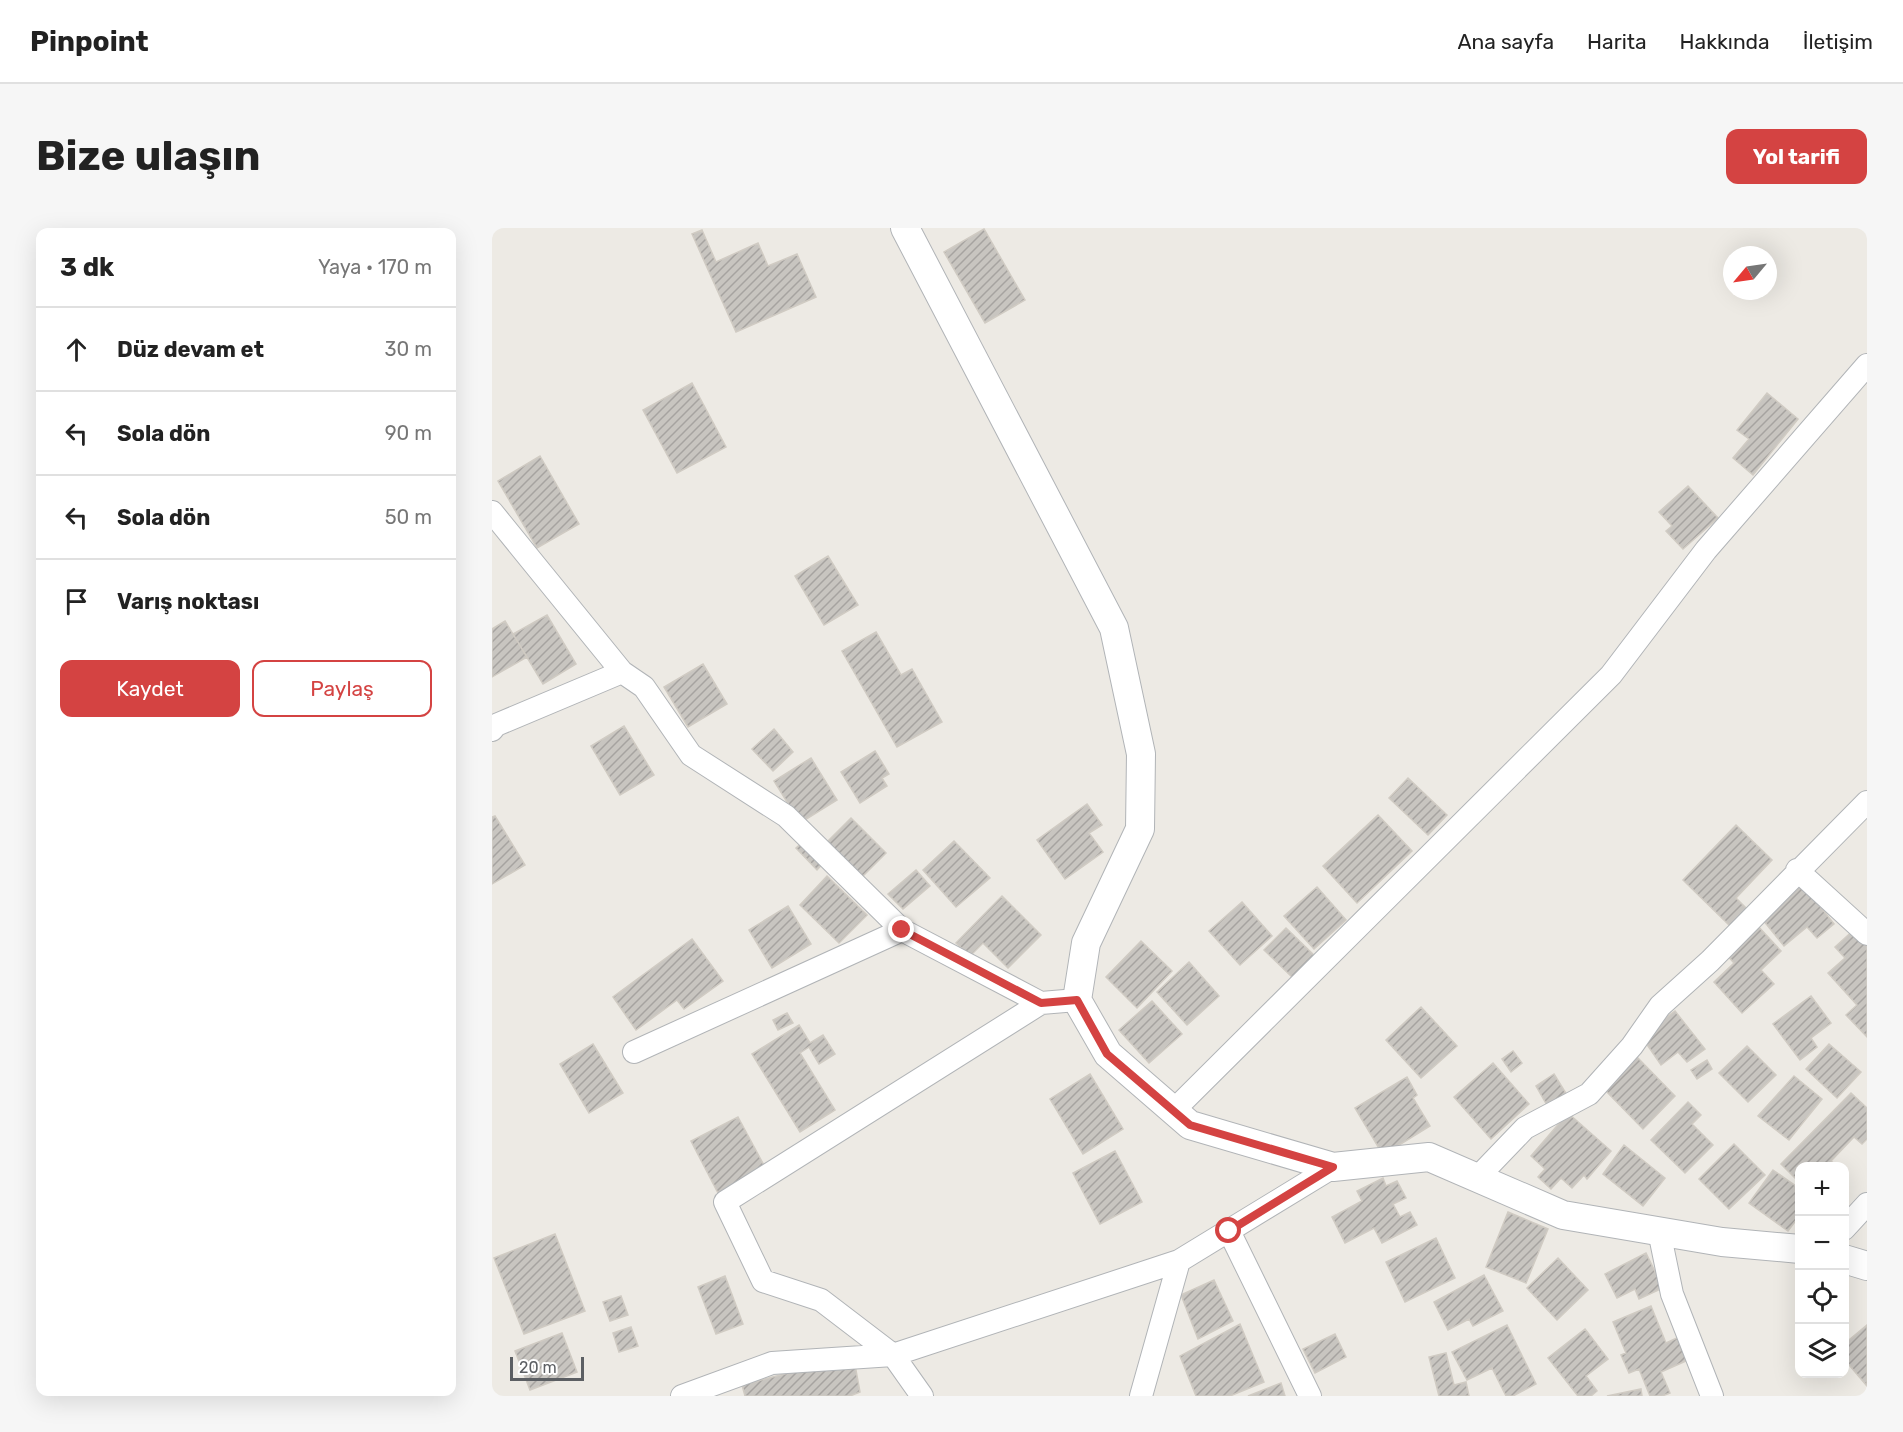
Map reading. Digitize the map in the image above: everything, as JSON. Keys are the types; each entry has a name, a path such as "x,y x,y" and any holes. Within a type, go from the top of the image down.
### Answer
{"street":[{"path":"905,228 1114,628 1141,754 1140,829 1086,943 1077,1000 1107,1054 1190,1125 1333,1167 1429,1157 1563,1215 1722,1242 1795,1249"},
{"path":"1174,1110 1611,675 1706,550 1867,365"},
{"path":"492,512 622,672 644,687 691,755 786,816 902,930 1041,1003"},
{"path":"492,730 496,725 622,672"},
{"path":"1478,1178 1525,1128 1589,1094 1632,1046 1660,1006 1710,961 1797,870 1867,802"},
{"path":"1797,870 1867,934"},
{"path":"634,1052 902,930"},
{"path":"922,1396 893,1355 821,1300 763,1281 725,1202 1041,1003 1077,1000"},
{"path":"682,1396 772,1363 893,1355 1179,1261 1333,1167"},
{"path":"1849,1224 1867,1204"},
{"path":"1229,1231 1310,1396"},
{"path":"1659,1231 1672,1294 1712,1396"},
{"path":"1849,1259 1867,1266"},
{"path":"1141,1396 1179,1261"}],"building":[{"path":"984,229 1025,300 985,323 944,252"},
{"path":"702,230 716,262 758,243 768,266 797,254 816,297 736,332 692,234"},
{"path":"692,383 726,447 677,473 643,410"},
{"path":"1767,393 1798,419 1753,475 1733,458 1749,439 1737,430"},
{"path":"540,456 579,524 537,548 498,481"},
{"path":"1688,486 1718,518 1683,549 1666,531 1672,526 1659,512"},
{"path":"828,556 858,605 824,625 795,576"},
{"path":"547,615 576,664 543,684 513,634"},
{"path":"505,621 527,657 492,677 492,629"},
{"path":"876,632 901,675 912,669 942,722 897,747 842,651"},
{"path":"703,664 727,704 688,727 664,687"},
{"path":"624,726 654,775 620,795 591,746"},
{"path":"774,729 793,752 773,771 752,749"},
{"path":"875,751 889,774 882,778 887,786 860,803 841,772"},
{"path":"811,758 837,800 800,823 774,781"},
{"path":"1408,778 1447,815 1428,835 1389,798"},
{"path":"1087,804 1102,825 1089,833 1103,852 1065,879 1037,840"},
{"path":"1378,815 1412,851 1357,903 1323,866"},
{"path":"495,816 525,865 492,884 492,817"},
{"path":"851,818 886,853 857,882 822,847"},
{"path":"1736,825 1772,860 1736,898 1749,911 1732,928 1683,880"},
{"path":"806,839 826,860 817,870 796,848"},
{"path":"954,841 990,878 956,907 923,870"},
{"path":"916,870 930,886 903,909 888,894"},
{"path":"827,876 867,915 839,943 800,905"},
{"path":"1800,881 1834,924 1817,938 1807,927 1784,946 1759,915"},
{"path":"1317,887 1346,920 1314,949 1284,916"},
{"path":"1002,896 1041,935 1008,968 983,943 970,956 956,943"},
{"path":"1242,902 1272,936 1240,965 1209,931"},
{"path":"788,906 811,944 772,968 749,930"},
{"path":"1756,924 1781,951 1761,970 1774,984 1742,1013 1714,982 1734,963 1725,953"},
{"path":"1858,926 1867,937 1867,1037 1846,1015 1857,1005 1828,973 1845,958 1835,947"},
{"path":"1286,928 1317,958 1295,980 1264,950"},
{"path":"692,939 723,981 684,1009 677,1000 636,1030 613,997"},
{"path":"1141,941 1172,971 1137,1008 1106,977"},
{"path":"1189,962 1219,996 1187,1025 1157,992"},
{"path":"1811,996 1831,1023 1811,1038 1817,1047 1800,1060 1773,1024"},
{"path":"1152,1001 1182,1034 1149,1063 1119,1030"},
{"path":"1421,1007 1457,1046 1421,1078 1386,1040"},
{"path":"1675,1011 1705,1049 1687,1062 1678,1052 1661,1065 1641,1036"},
{"path":"787,1013 793,1023 778,1030 773,1020"},
{"path":"799,1025 810,1043 823,1035 835,1054 819,1064 809,1047 800,1053 835,1110 800,1132 752,1054"},
{"path":"593,1044 623,1093 589,1113 560,1064"},
{"path":"1829,1044 1861,1072 1837,1098 1806,1069"},
{"path":"1747,1046 1776,1075 1748,1102 1719,1073"},
{"path":"1513,1051 1522,1063 1511,1072 1502,1059"},
{"path":"1636,1056 1675,1096 1643,1129 1603,1088"},
{"path":"1707,1060 1712,1069 1697,1079 1691,1070"},
{"path":"1493,1063 1529,1104 1491,1139 1454,1097"},
{"path":"1090,1074 1123,1129 1083,1154 1050,1099"},
{"path":"1554,1074 1567,1095 1548,1107 1536,1086"},
{"path":"1794,1076 1822,1099 1789,1140 1758,1116"},
{"path":"1407,1077 1417,1095 1413,1098 1430,1126 1383,1155 1355,1108"},
{"path":"1851,1093 1867,1108 1867,1139 1862,1144 1854,1137 1832,1162 1795,1162 1795,1178 1781,1164"},
{"path":"1688,1102 1701,1115 1692,1124 1713,1145 1685,1173 1651,1140"},
{"path":"1568,1113 1611,1151 1587,1179 1584,1175 1572,1188 1561,1178 1551,1189 1538,1177 1545,1169 1531,1156"},
{"path":"738,1117 766,1169 718,1193 691,1141"},
{"path":"1734,1144 1765,1175 1729,1209 1699,1179"},
{"path":"1624,1145 1665,1178 1643,1206 1603,1174"},
{"path":"1115,1151 1142,1202 1100,1224 1073,1173"},
{"path":"1773,1170 1795,1185 1795,1222 1788,1231 1749,1203"},
{"path":"1383,1178 1386,1186 1397,1181 1406,1198 1393,1204 1400,1217 1410,1212 1417,1225 1382,1243 1374,1228 1345,1243 1332,1217 1362,1201 1357,1191"},
{"path":"1508,1212 1548,1229 1526,1283 1486,1267"},
{"path":"555,1234 585,1311 524,1334 494,1258"},
{"path":"1436,1238 1455,1278 1405,1302 1386,1262"},
{"path":"1646,1253 1663,1288 1639,1299 1635,1289 1617,1298 1605,1274"},
{"path":"1558,1258 1588,1290 1557,1320 1527,1288"},
{"path":"1484,1275 1503,1311 1473,1326 1469,1319 1448,1330 1434,1302"},
{"path":"725,1276 743,1324 716,1334 698,1287"},
{"path":"1214,1280 1233,1321 1198,1339 1181,1295"},
{"path":"621,1296 628,1315 610,1321 603,1302"},
{"path":"1651,1306 1666,1343 1679,1337 1688,1360 1661,1372 1670,1393 1662,1396 1650,1396 1639,1369 1629,1373 1621,1355 1626,1353 1613,1322"},
{"path":"1240,1324 1264,1382 1230,1396 1196,1396 1180,1356"},
{"path":"1507,1325 1536,1384 1513,1396 1506,1396 1492,1368 1467,1380 1452,1352"},
{"path":"1867,1325 1867,1386 1849,1365 1849,1340"},
{"path":"631,1327 638,1346 619,1352 613,1333"},
{"path":"1585,1329 1608,1359 1586,1376 1597,1391 1591,1396 1578,1396 1548,1358"},
{"path":"562,1333 577,1372 530,1390 515,1351"},
{"path":"1335,1334 1346,1357 1315,1373 1303,1349"},
{"path":"1446,1353 1454,1385 1466,1382 1469,1396 1439,1396 1429,1357"},
{"path":"855,1365 860,1392 850,1396 745,1396 742,1385 792,1372"},
{"path":"1281,1383 1285,1396 1248,1396"},
{"path":"1641,1389 1642,1396 1607,1396"}],"route":[{"path":"902,930 1041,1003 1077,1000 1107,1054 1190,1125 1333,1167 1229,1231"}]}
